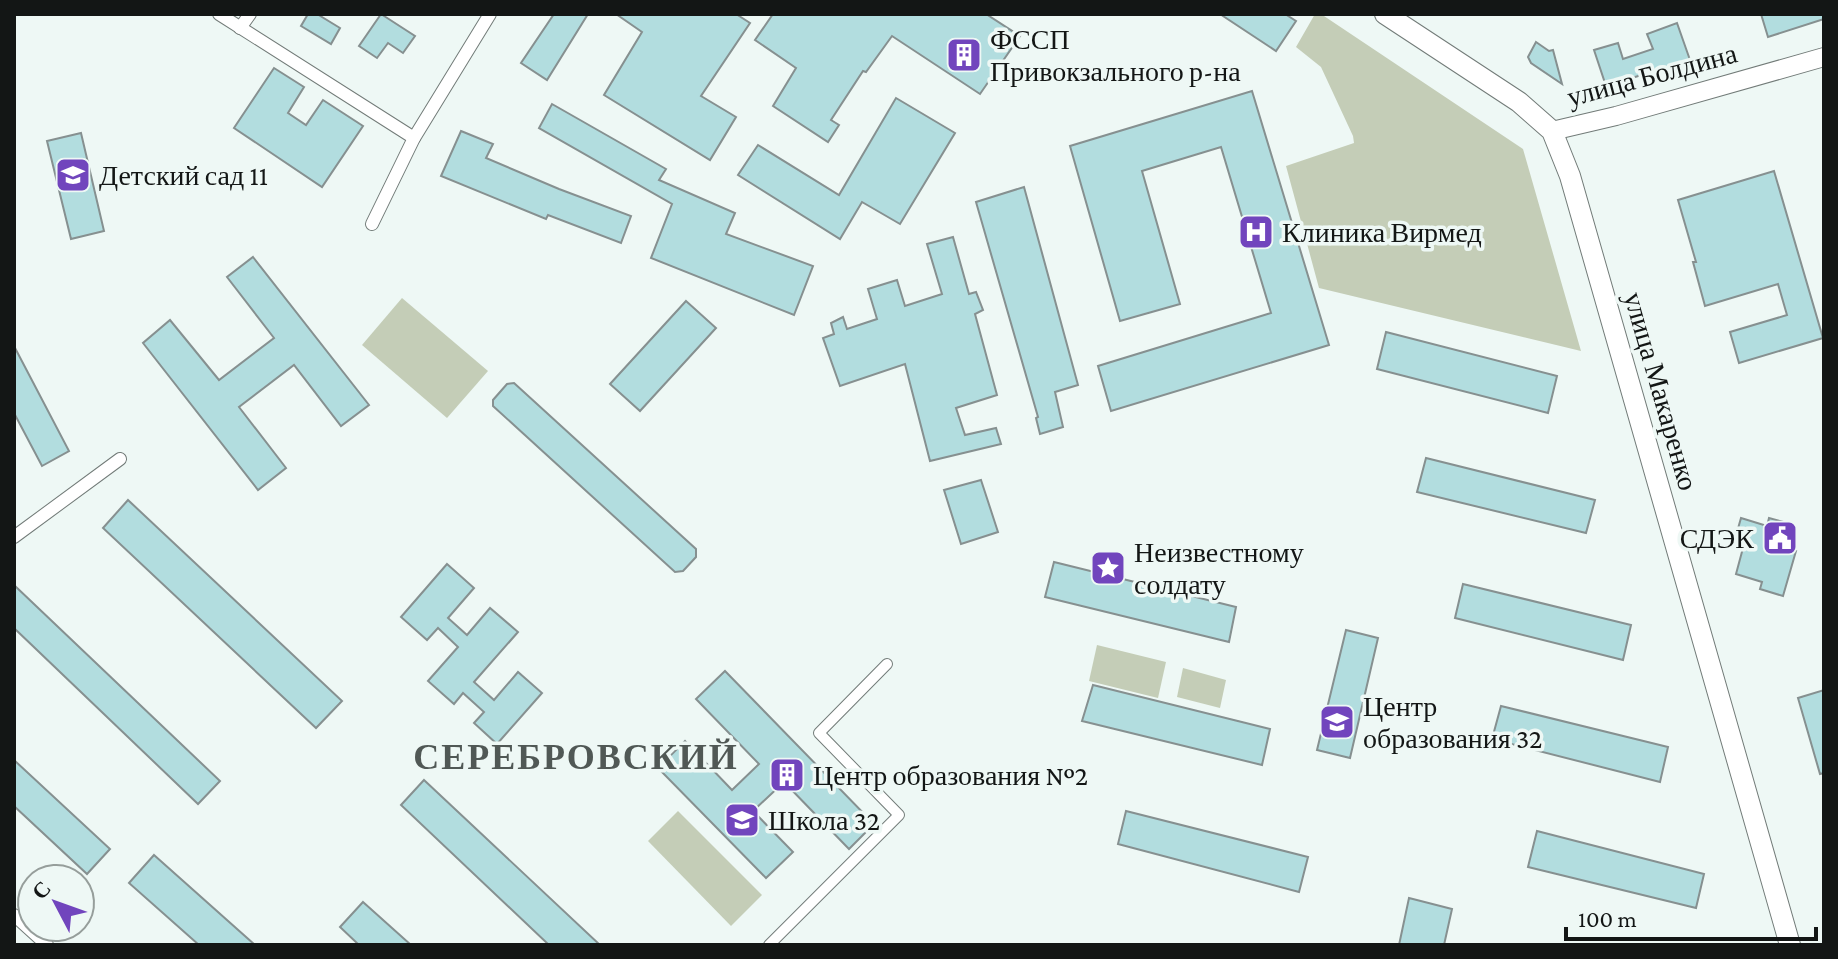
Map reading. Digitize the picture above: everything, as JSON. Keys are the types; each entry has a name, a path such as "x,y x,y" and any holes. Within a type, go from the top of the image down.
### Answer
{"main road":[{"name":"улица Болдина","path":"1385,14 1519,102 1552,131 1824,57"},
{"name":"улица Макаренко","path":"1552,131 1570,176 1790,945"}],"street":[{"path":"219,14 414,138"},
{"path":"240,28 250,14"},
{"path":"372,224 414,138 490,14"},
{"path":"14,537 120,459"},
{"path":"769,945 899,815 819,733 887,664"},
{"path":"14,915 47,945"}],"green space":[{"path":"1315,14 1321,14 1523,149 1581,351 1319,288 1286,166 1354,143 1321,67 1296,47"},
{"path":"402,298 488,371 447,418 362,345"},
{"path":"1097,645 1166,662 1158,698 1089,681"},
{"path":"1183,668 1226,680 1220,708 1177,697"},
{"path":"678,811 762,895 731,926 648,841"}],"building":[{"path":"308,14 317,14 340,28 331,44 301,26"},
{"path":"381,14 415,36 403,53 388,43 377,58 359,46"},
{"path":"554,14 588,14 547,80 521,63"},
{"path":"616,14 736,14 750,23 701,96 736,117 710,160 604,95 642,32"},
{"path":"773,14 986,14 1020,36 980,94 892,36 866,72 863,71 831,120 839,125 828,142 773,106 796,68 755,40"},
{"path":"1220,14 1285,14 1296,21 1276,51"},
{"path":"1761,14 1824,14 1824,19 1768,37"},
{"path":"1677,23 1690,60 1606,86 1594,50 1618,43 1623,59 1653,49 1647,34"},
{"path":"1536,42 1549,51 1553,50 1562,84 1531,63 1528,57"},
{"path":"274,68 304,87 288,113 306,125 323,100 363,126 322,187 234,128"},
{"path":"1252,91 1329,345 1111,411 1098,366 1271,313 1221,147 1142,171 1180,304 1120,321 1070,146"},
{"path":"896,98 955,133 900,224 862,202 840,239 738,175 758,145 839,195"},
{"path":"552,104 666,169 659,180 735,213 726,234 813,266 794,315 651,258 672,204 539,128"},
{"path":"461,131 493,144 486,158 631,216 621,243 548,215 546,219 441,176"},
{"path":"81,133 104,231 71,239 47,141"},
{"path":"1774,171 1823,338 1739,363 1730,332 1787,315 1778,284 1705,306 1678,200"},
{"path":"1024,187 1078,385 1055,392 1063,427 1040,434 1038,417 976,202"},
{"path":"953,237 969,294 976,292 983,310 975,314 997,395 956,408 965,435 996,428 1001,444 930,461 905,364 840,386 823,338 834,334 831,323 843,317 847,329 877,319 868,289 897,280 905,306 942,294 927,244"},
{"path":"253,257 369,405 341,426 294,365 239,407 286,468 258,490 143,343 170,320 219,380 274,338 227,277"},
{"path":"686,301 716,328 640,411 610,384"},
{"path":"1386,332 1557,376 1548,413 1377,369"},
{"path":"14,346 69,451 42,466 14,413"},
{"path":"514,383 696,549 696,557 683,571 675,572 493,406 493,400 507,384"},
{"path":"1426,458 1595,500 1586,533 1417,492"},
{"path":"981,480 998,532 961,544 944,490"},
{"path":"128,500 342,701 316,728 103,528"},
{"path":"1741,518 1767,526 1769,518 1791,524 1784,548 1796,551 1783,596 1760,589 1762,582 1736,574 1743,548 1733,546"},
{"path":"1054,562 1236,607 1229,642 1045,597"},
{"path":"447,564 474,588 448,618 467,635 490,608 518,632 474,682 494,700 518,672 542,693 497,744 474,723 484,712 463,693 454,704 428,681 458,647 438,628 427,640 401,617"},
{"path":"1463,584 1631,625 1623,660 1455,618"},
{"path":"14,585 220,781 198,804 14,628"},
{"path":"1346,630 1378,638 1350,758 1317,750"},
{"name":"Центр образования №2","path":"725,671 874,824 849,849 784,782 753,811 793,852 766,878 658,768 685,741 732,790 759,764 696,699"},
{"path":"1093,685 1270,729 1262,765 1082,721"},
{"path":"1824,690 1824,773 1820,774 1798,698"},
{"path":"1501,706 1668,747 1660,782 1492,739"},
{"path":"14,760 110,849 96,864 75,863 14,806"},
{"path":"424,780 600,945 549,945 401,805"},
{"path":"1126,811 1308,857 1299,892 1118,844"},
{"path":"1537,831 1704,874 1696,908 1528,867"},
{"path":"154,855 255,945 199,945 129,883"},
{"path":"1409,898 1452,909 1444,945 1399,945"},
{"path":"363,902 411,945 359,945 340,927"}],"place":[{"name":"ФССП Привокзального р-на","path":"964,55"},
{"name":"Детский сад 11","path":"73,175"},
{"name":"Клиника Вирмед","path":"1256,232"},
{"name":"СДЭК","path":"1780,538"},
{"name":"Неизвестному солдату","path":"1108,568"},
{"name":"Центр образования 32","path":"1337,722"},
{"name":"Центр образования №2","path":"787,775"},
{"name":"Школа 32","path":"742,820"}],"district":[{"name":"СЕРЕБРОВСКИЙ","path":"576,757"}]}
